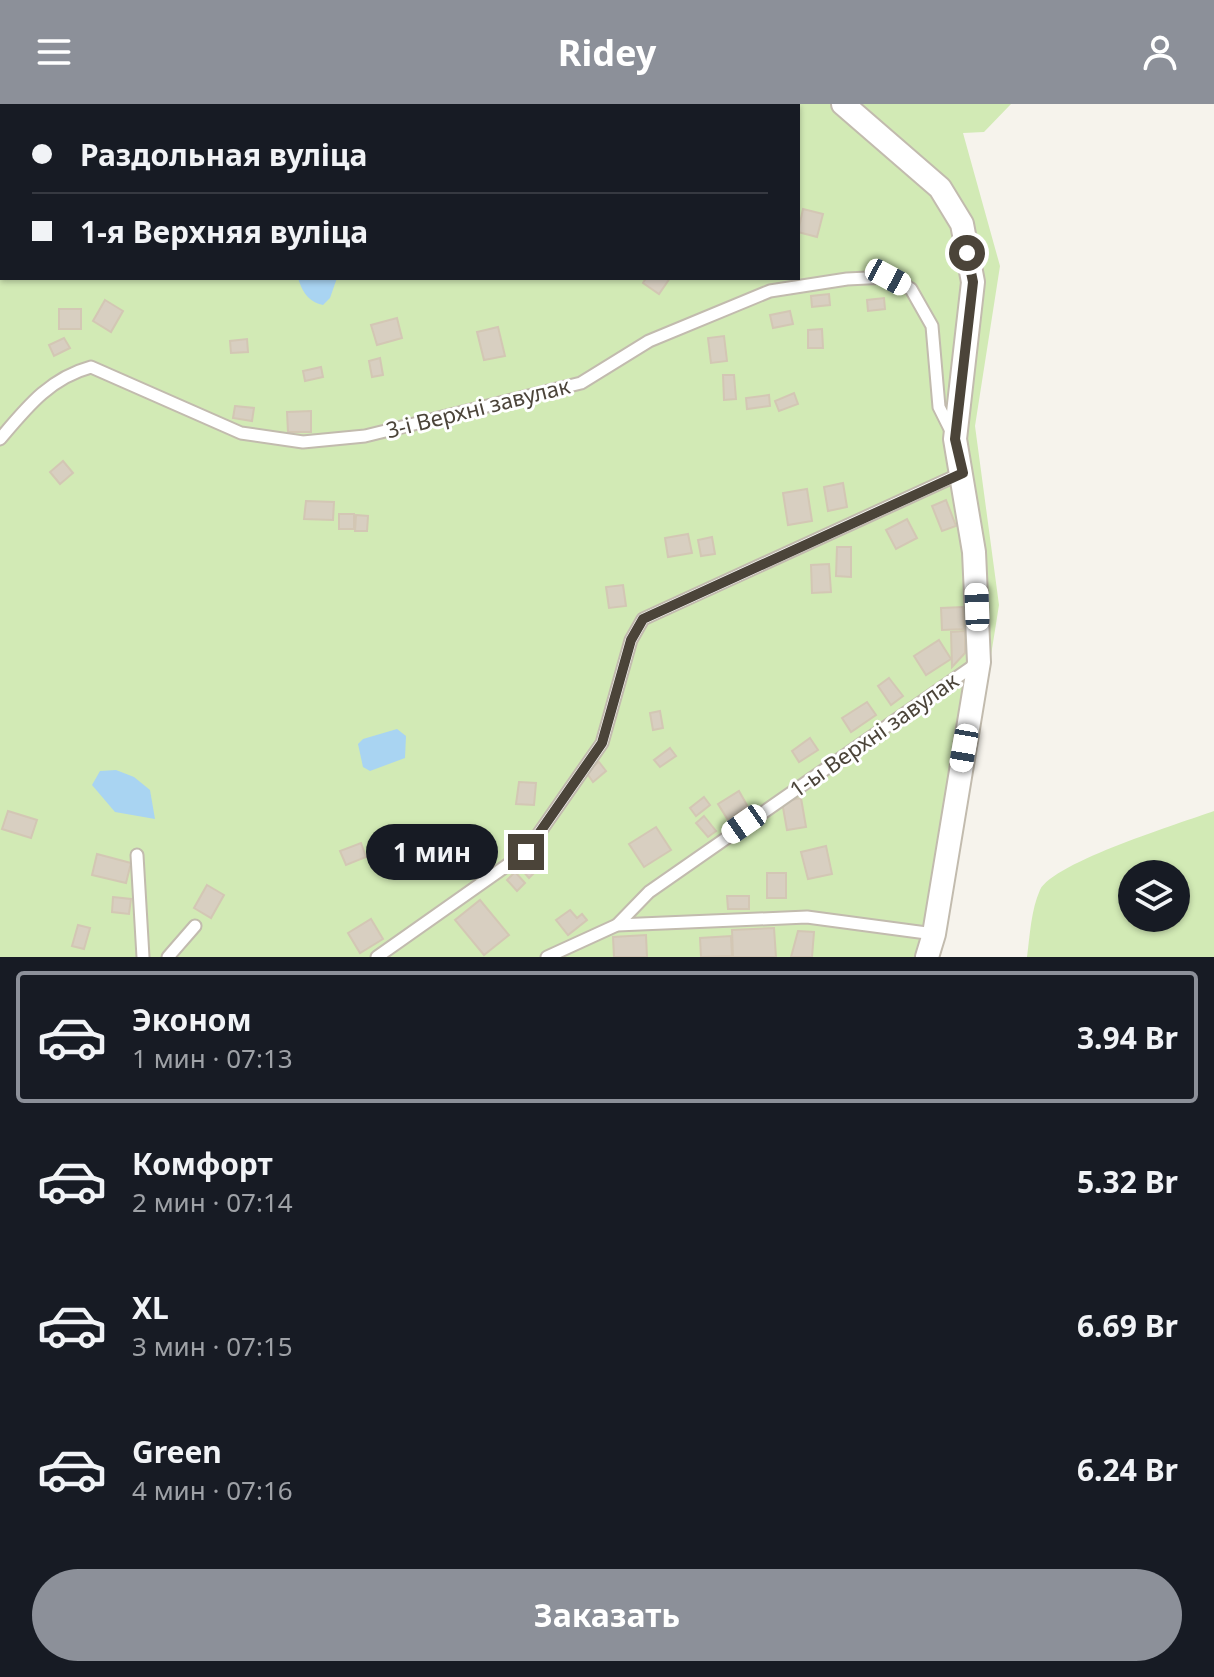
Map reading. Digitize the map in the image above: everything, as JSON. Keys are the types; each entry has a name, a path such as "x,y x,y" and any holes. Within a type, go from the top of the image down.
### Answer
{"street":[{"path":"843,104 940,188 962,224 973,282 955,439 974,552 979,662 934,934 927,957"}],"lane":[{"name":"3-і Верхні завулак","path":"0,439 34,398 67,373 91,367 241,433 303,442 365,436 581,383 649,341 770,291 847,279 888,277 911,289 932,326 939,407 955,439"},
{"path":"377,957 526,852 602,743 631,640 643,619 963,473"},
{"name":"1-ы Верхні завулак","path":"547,957 617,925 649,892 683,867 979,662"},
{"path":"137,855 143,957"},
{"name":"1-ы Верхні завулак","path":"617,925 807,917 934,934"},
{"path":"168,957 195,926"}],"green space":[{"path":"800,104 1011,104 984,132 963,133 1000,266 975,426 999,605 952,900 935,957 0,957 0,280 800,280"},
{"path":"1214,811 1214,957 1027,957 1037,898 1050,879 1093,856"}],"water":[{"path":"299,280 336,280 330,298 323,305 313,301"},
{"path":"397,729 406,736 405,758 370,771 363,767 358,744 363,739"},
{"path":"116,770 134,777 150,790 155,819 115,812 92,785 100,771"}],"building":[{"path":"803,209 823,214 817,237 800,233"},
{"path":"645,280 669,280 659,294 643,283"},
{"path":"829,294 830,305 812,307 811,296"},
{"path":"884,298 885,309 868,311 867,300"},
{"path":"105,300 123,311 111,332 93,321"},
{"path":"59,309 81,309 81,329 59,329"},
{"path":"790,311 793,324 773,328 770,315"},
{"path":"397,318 402,338 377,345 371,325"},
{"path":"498,327 505,356 484,360 477,332"},
{"path":"822,329 823,348 808,348 808,330"},
{"path":"724,336 727,361 711,363 708,338"},
{"path":"64,338 70,348 54,356 49,345"},
{"path":"247,339 248,352 231,353 230,341"},
{"path":"380,358 383,375 372,377 369,361"},
{"path":"321,367 323,377 305,381 303,371"},
{"path":"723,375 734,375 736,399 724,400"},
{"path":"794,393 798,404 779,411 775,401"},
{"path":"769,395 770,406 747,409 746,398"},
{"path":"235,406 254,408 252,421 233,418"},
{"path":"311,411 311,432 288,432 287,412"},
{"path":"63,461 73,473 60,484 50,472"},
{"path":"843,483 847,507 828,511 824,487"},
{"path":"807,489 812,521 788,525 783,493"},
{"path":"946,500 956,526 942,531 932,506"},
{"path":"306,501 334,502 333,520 304,519"},
{"path":"339,514 354,514 354,529 339,529"},
{"path":"356,515 368,516 367,531 355,531"},
{"path":"907,519 917,538 896,549 886,530"},
{"path":"688,534 692,553 668,557 665,538"},
{"path":"712,537 715,554 701,556 698,540"},
{"path":"837,547 851,547 851,577 836,576"},
{"path":"829,564 831,592 812,593 811,565"},
{"path":"623,585 626,606 609,608 606,587"},
{"path":"963,607 964,629 942,630 941,608"},
{"path":"965,631 965,653 952,667 951,632"},
{"path":"939,640 951,659 926,675 914,656"},
{"path":"889,678 903,696 891,705 878,686"},
{"path":"867,702 876,715 851,732 842,718"},
{"path":"660,711 663,728 653,730 650,713"},
{"path":"810,738 818,750 799,762 792,751"},
{"path":"670,748 676,756 660,767 654,760"},
{"path":"599,762 606,771 593,782 586,772"},
{"path":"519,782 536,783 534,805 516,804"},
{"path":"739,791 748,807 728,820 718,804"},
{"path":"704,797 710,805 696,816 690,808"},
{"path":"801,798 806,827 787,830 782,802"},
{"path":"8,811 37,820 31,838 2,829"},
{"path":"704,816 716,831 708,837 696,823"},
{"path":"656,827 671,850 644,867 629,844"},
{"path":"411,831 415,843 391,851 387,840"},
{"path":"361,843 366,857 346,865 340,851"},
{"path":"826,846 832,874 808,879 801,852"},
{"path":"97,854 131,863 126,883 92,875"},
{"path":"534,858 542,865 529,878 522,870"},
{"path":"515,872 525,883 517,891 507,880"},
{"path":"767,873 786,873 786,898 767,898"},
{"path":"207,885 224,895 211,918 194,908"},
{"path":"727,896 749,896 749,909 728,909"},
{"path":"113,897 131,899 129,914 112,912"},
{"path":"480,900 509,935 484,955 455,920"},
{"path":"570,910 577,918 582,914 587,920 568,935 556,920"},
{"path":"371,919 383,939 360,953 348,933"},
{"path":"78,925 90,928 84,949 72,946"},
{"path":"774,928 776,957 733,957 732,930"},
{"path":"798,931 814,932 812,957 791,957"},
{"path":"646,935 647,957 614,957 613,937"},
{"path":"731,936 732,956 701,957 700,938"}],"route":[{"path":"526,852 602,743 631,640 643,619 963,473 955,439 960,368 973,282 967,253"}]}
